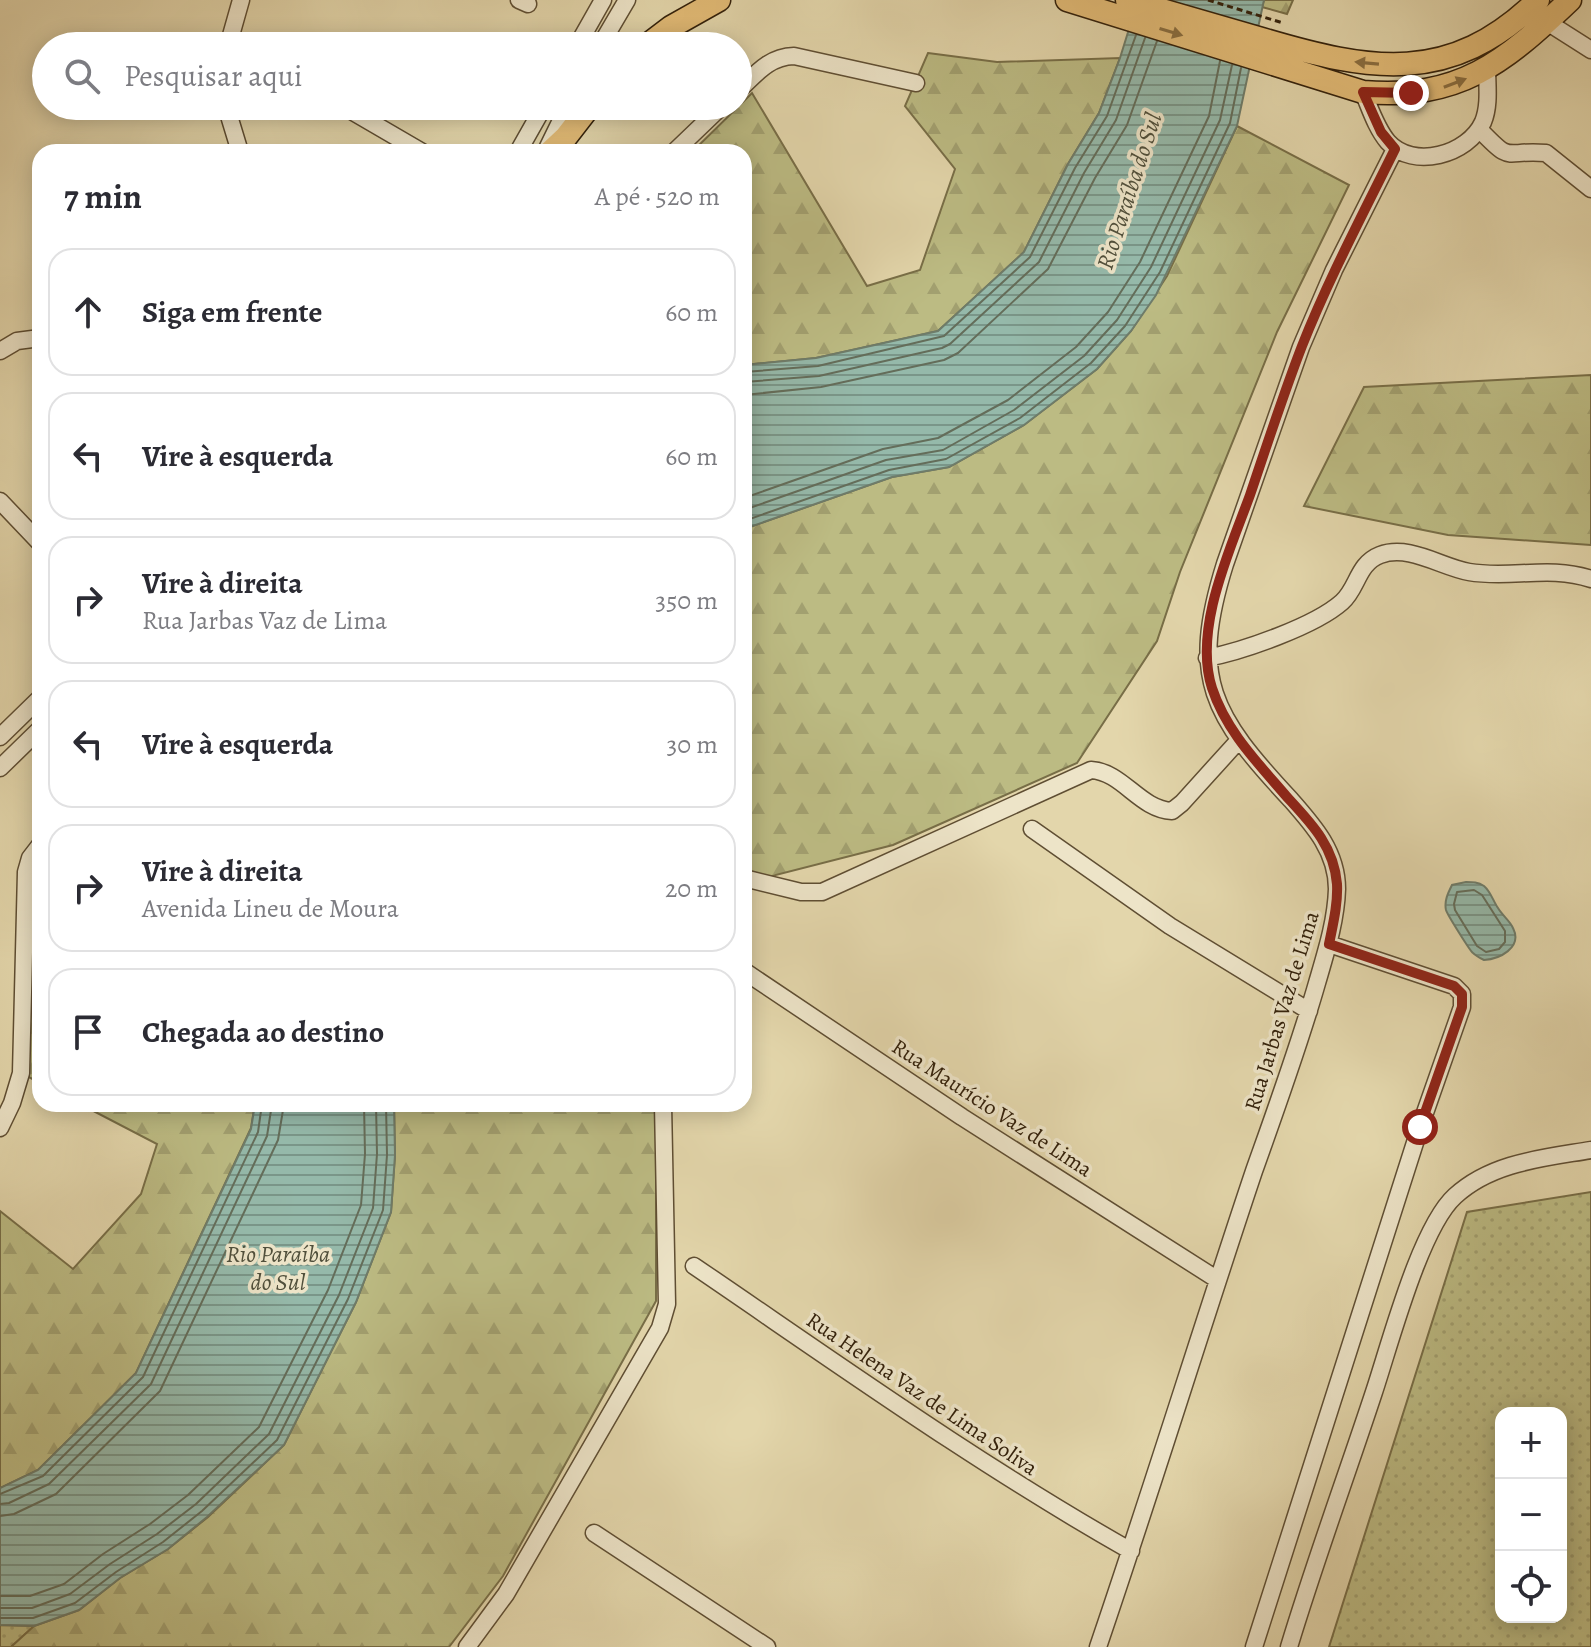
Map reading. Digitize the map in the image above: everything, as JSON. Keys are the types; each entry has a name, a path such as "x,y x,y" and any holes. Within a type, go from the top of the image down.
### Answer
{"main road":[{"path":"664,32 719,0"},
{"path":"1068,0 1298,61 1395,65 1426,62 1484,43 1538,0"},
{"path":"1127,0 1298,61 1363,92 1391,94 1430,91 1466,79 1547,22 1570,0"},
{"path":"558,144 579,120"}],"street":[{"path":"234,32 241,0"},
{"path":"585,32 603,0"},
{"path":"608,32 627,0"},
{"path":"1547,22 1591,50"},
{"path":"752,78 771,60 794,56 916,83"},
{"path":"1363,92 1381,132 1395,149 1418,156 1441,155 1461,147 1479,129 1486,110 1487,67"},
{"path":"230,120 238,144"},
{"path":"367,120 408,144"},
{"path":"523,144 536,120"},
{"path":"551,144 562,120"},
{"path":"682,144 707,120"},
{"path":"1479,129 1500,152 1515,155 1546,153 1591,189"},
{"name":"Rua Jarbas Vaz de Lima","path":"1098,1647 1329,944 1337,884 1328,850 1310,820 1239,740 1226,720 1212,687 1207,658 1216,594 1301,347 1334,270 1395,149"},
{"path":"0,351 17,341 32,339"},
{"path":"0,501 32,535"},
{"path":"1207,658 1238,652 1323,615 1347,598 1361,570 1371,560 1389,553 1404,553 1470,572 1566,572 1591,579"},
{"path":"0,737 32,706"},
{"path":"0,768 32,737"},
{"path":"752,880 801,892 822,892 1091,770 1105,771 1157,810 1172,811 1239,740"},
{"path":"1032,829 1170,926 1309,1011"},
{"path":"0,1128 21,1073 26,872 32,855"},
{"path":"1254,1647 1420,1127 1462,1007 1462,994 1454,986 1329,944"},
{"name":"Rua Maurício Vaz de Lima","path":"752,976 962,1117 1218,1280"},
{"path":"467,1647 506,1594 660,1328 667,1304 663,1112"},
{"path":"1289,1647 1404,1302 1439,1213 1466,1187 1489,1174 1521,1162 1591,1150"},
{"name":"Rua Helena Vaz de Lima Soliva","path":"694,1266 923,1423 1040,1498 1131,1551"},
{"path":"594,1533 767,1647"}],"path":[{"path":"1208,0 1291,26"}],"green space":[{"path":"1264,0 1293,0 1287,14 1262,7"},
{"path":"928,53 997,62 1120,58 1099,113 1068,164 1024,252 938,331 816,358 752,364 752,144 700,144 725,120 752,120 752,93 867,286 920,270 955,169 905,106"},
{"path":"1237,126 1349,185 1277,332 1180,572 1157,641 1077,763 893,845 752,881 752,526 892,477 949,467 1024,425 1097,369 1131,331 1167,276"},
{"path":"1591,375 1591,545 1448,535 1304,506 1364,387"},
{"path":"24,962 32,962 32,1079 21,1073"},
{"path":"95,1112 254,1112 251,1128 136,1373 38,1470 0,1488 0,1211 73,1269 141,1194 157,1144"},
{"path":"394,1112 656,1112 656,1301 503,1576 449,1647 11,1647 34,1626 79,1610 120,1578 168,1549 208,1517 284,1445 356,1302 391,1212"},
{"path":"1591,1192 1591,1647 1329,1647 1467,1212"},
{"path":"0,1625 34,1626 11,1647 0,1647"}],"water":[{"name":"Rio Paraíba do Sul","path":"1138,0 1264,0 1237,126 1156,295 1131,331 1097,369 1024,425 949,467 892,477 752,526 752,364 816,358 938,331 1024,252 1068,164 1099,113"},
{"path":"1466,882 1484,886 1513,928 1515,941 1502,955 1484,960 1475,955 1447,913 1446,900 1452,885"},
{"name":"Rio Paraíba do Sul","path":"254,1112 394,1112 391,1212 356,1302 284,1445 168,1549 120,1578 79,1610 34,1626 0,1625 0,1488 38,1470 136,1373 251,1129"}],"route":[{"path":"1411,93 1363,92 1381,132 1395,149 1334,270 1301,347 1216,594 1207,665 1212,687 1234,734 1310,820 1332,859 1337,884 1329,944 1454,986 1462,994 1462,1007 1420,1127"}]}
